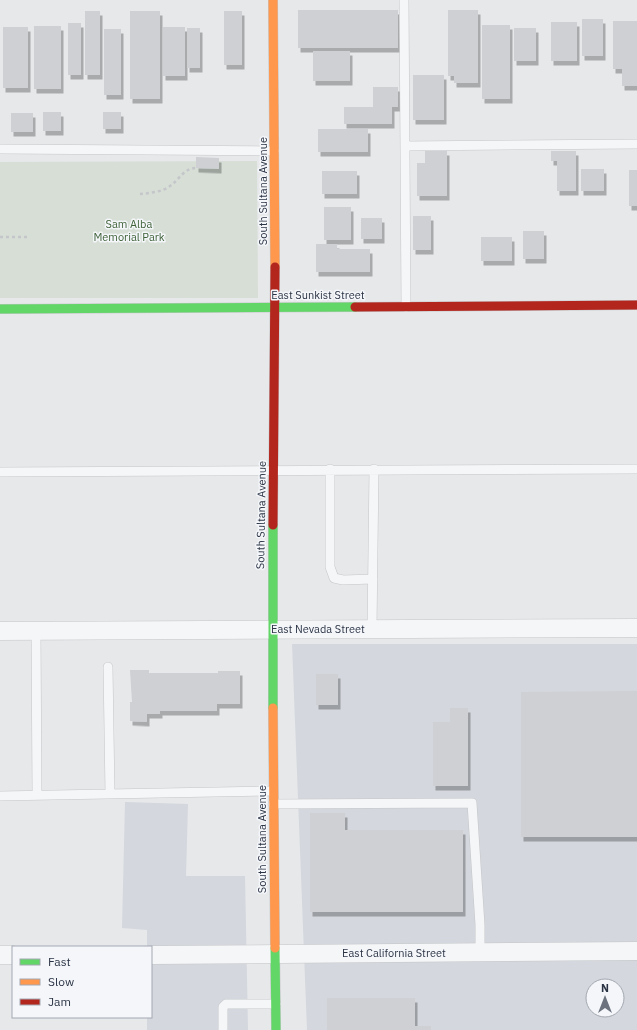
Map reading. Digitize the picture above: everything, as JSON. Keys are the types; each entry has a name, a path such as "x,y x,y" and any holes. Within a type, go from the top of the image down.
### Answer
{"street":[{"name":"South Sultana Avenue","path":"273,0 275,307 272,629 274,954 276,1030"},
{"name":"East Sunkist Street","path":"0,309 637,305"},
{"name":"East Nevada Street","path":"0,631 637,628"},
{"name":"East California Street","path":"152,955 637,951"},
{"path":"0,955 12,955"}],"lane":[{"path":"404,0 406,307"},
{"path":"405,146 637,144"},
{"path":"0,149 274,152"},
{"path":"0,472 274,469 637,468"},
{"path":"330,469 330,567 334,578 343,580 373,579"},
{"path":"372,629 374,469"},
{"path":"36,631 37,795"},
{"path":"108,667 110,794"},
{"path":"0,796 273,791"},
{"path":"273,804 472,803 480,925 480,953"},
{"path":"223,1030 223,1008 226,1004 276,1004"}],"path":[{"path":"140,194 152,193 170,186 182,174 191,168 196,168"},
{"path":"0,237 27,237"}],"shaded area":[{"path":"292,644 637,644 637,1030 307,1030"},
{"path":"125,802 188,804 186,876 245,876 248,1030 147,1030 147,1018 152,1018 152,946 147,946 147,930 122,928"}],"green space":[{"name":"Sam Alba Memorial Park","path":"257,161 258,298 0,298 0,162"}],"building":[{"path":"298,10 398,10 398,48 298,48"},
{"path":"448,10 478,10 478,83 454,83 454,76 448,76"},
{"path":"85,11 100,11 100,75 85,75"},
{"path":"130,11 160,11 160,99 130,99"},
{"path":"224,11 242,11 242,65 224,65"},
{"path":"582,19 603,19 603,56 582,56"},
{"path":"613,21 637,21 637,86 622,86 622,69 613,69"},
{"path":"551,22 577,22 577,61 551,61"},
{"path":"68,23 81,23 81,75 68,75"},
{"path":"482,25 510,25 510,99 482,99"},
{"path":"34,26 61,26 61,89 34,89"},
{"path":"3,27 28,27 28,88 3,88"},
{"path":"163,27 185,27 185,76 163,76"},
{"path":"187,28 200,28 200,68 187,68"},
{"path":"514,28 536,28 536,61 514,61"},
{"path":"104,29 121,29 121,95 104,95"},
{"path":"313,51 350,51 350,81 313,81"},
{"path":"413,75 444,75 444,120 413,120"},
{"path":"373,87 398,87 398,107 392,107 392,124 344,124 344,107 373,107"},
{"path":"43,112 61,112 61,131 43,131"},
{"path":"103,112 121,112 121,129 103,129"},
{"path":"11,113 33,113 33,132 11,132"},
{"path":"318,129 368,129 368,152 318,152"},
{"path":"425,151 447,151 447,196 417,196 417,163 425,163"},
{"path":"551,151 576,151 576,191 557,191 557,161 551,161"},
{"path":"196,157 219,158 219,169 196,168"},
{"path":"581,169 604,169 604,191 581,191"},
{"path":"629,170 637,170 637,206 629,206"},
{"path":"322,171 357,171 357,194 322,194"},
{"path":"324,207 351,207 351,240 324,240"},
{"path":"413,216 431,216 431,250 413,250"},
{"path":"361,218 382,218 382,239 361,239"},
{"path":"523,231 544,231 544,259 523,259"},
{"path":"481,237 512,237 512,261 481,261"},
{"path":"316,244 337,244 337,249 370,249 370,272 316,272"},
{"path":"130,670 149,670 149,673 218,673 218,671 240,671 240,704 217,704 217,711 160,711 160,714 147,714 147,722 130,721 130,702 132,702"},
{"path":"316,674 338,674 338,705 316,705"},
{"path":"637,691 637,837 521,837 521,692"},
{"path":"450,708 468,708 468,786 433,786 433,722 450,722"},
{"path":"310,813 345,813 345,830 463,830 463,912 310,912"},
{"path":"327,998 415,998 415,1026 431,1026 431,1030 327,1030"}],"traffic: fast":[{"path":"0,309 355,307"},
{"path":"273,525 273,708"},
{"path":"275,948 276,1030"}],"traffic: slow":[{"path":"273,0 275,267"},
{"path":"273,708 275,948"}],"traffic: jam":[{"path":"273,525 275,267"},
{"path":"355,307 637,305"}]}
